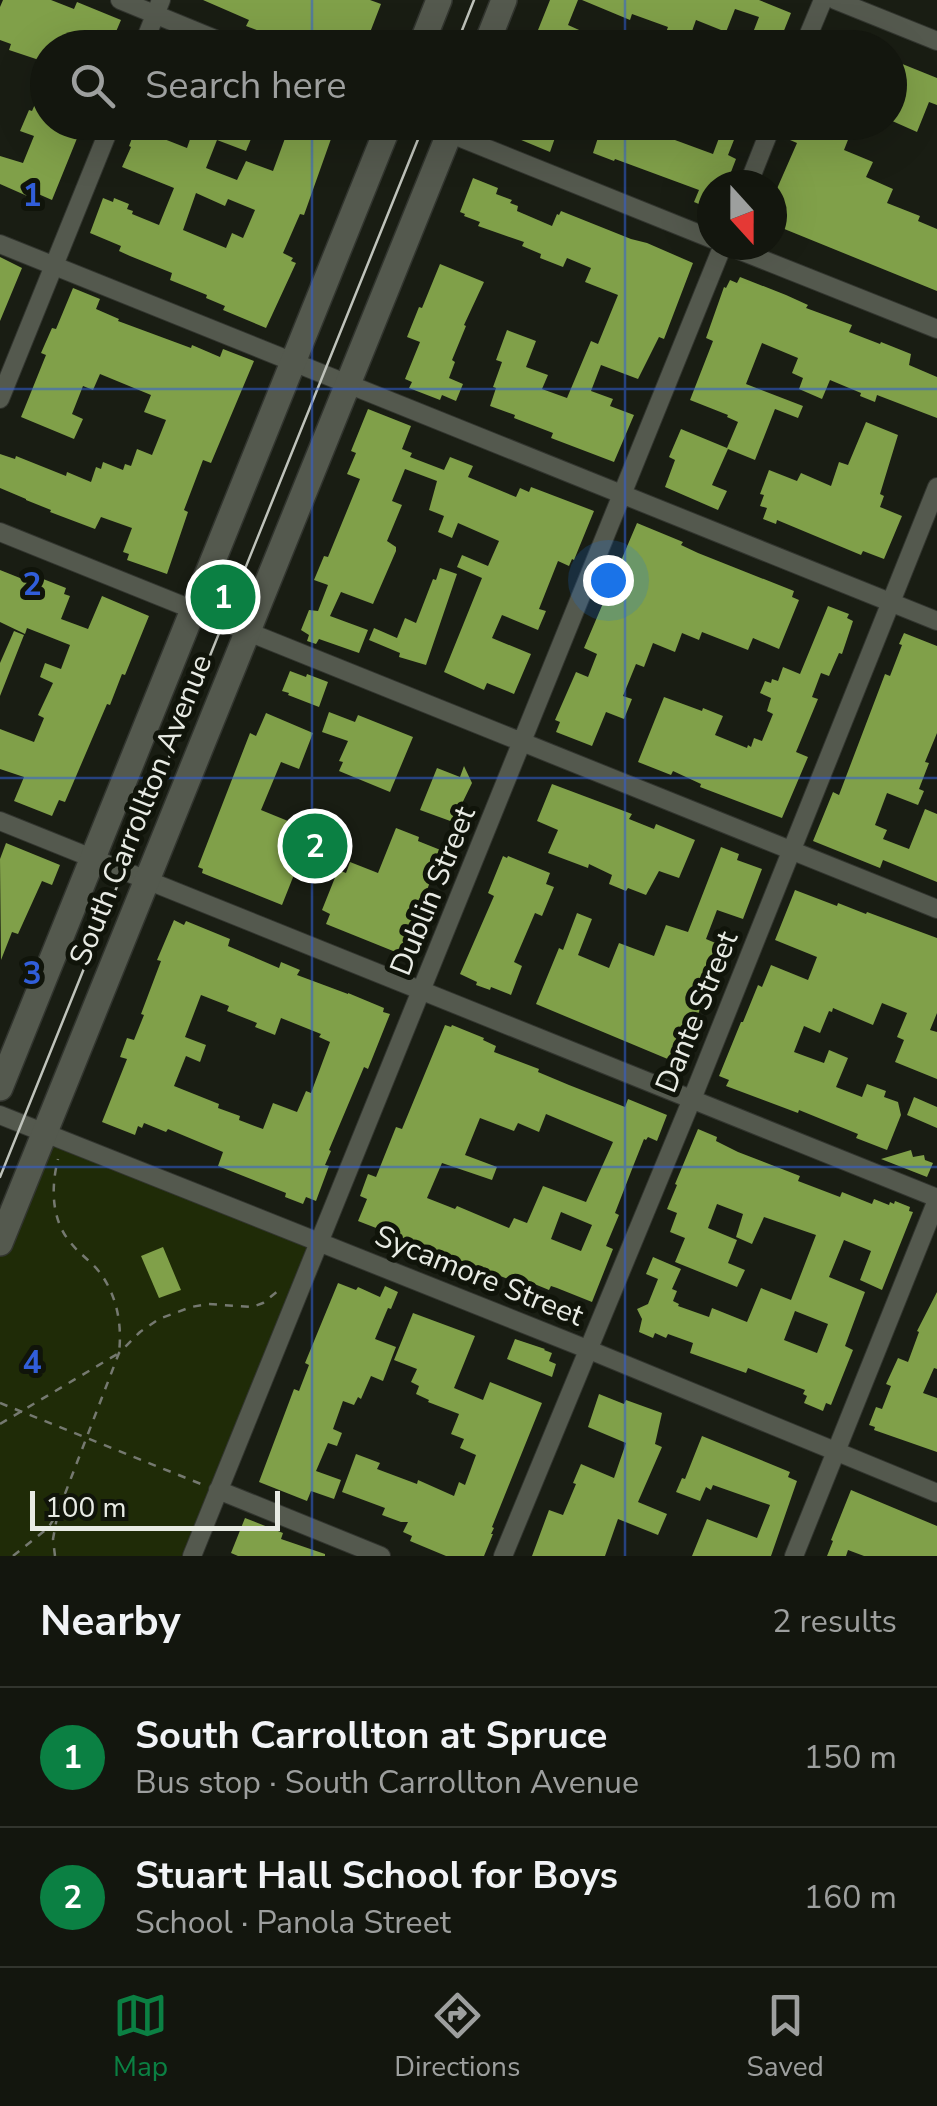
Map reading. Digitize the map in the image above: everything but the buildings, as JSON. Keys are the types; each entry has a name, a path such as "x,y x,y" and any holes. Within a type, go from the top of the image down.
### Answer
{"main road":[{"path":"427,30 439,0"},
{"path":"492,30 504,0"},
{"name":"South Carrollton Avenue","path":"0,1088 383,140"},
{"name":"South Carrollton Avenue","path":"0,1244 52,1140 147,881 447,140"}],"street":[{"path":"120,0 158,7 202,30"},
{"path":"810,30 822,0"},
{"path":"835,0 937,41"},
{"path":"0,400 105,140"},
{"path":"480,140 697,233"},
{"path":"754,170 766,140"},
{"path":"0,244 937,622"},
{"name":"Dublin Street","path":"192,1556 213,1489 320,1242 719,260"},
{"path":"762,260 937,330"},
{"name":"Dante Street","path":"503,1556 692,1099 937,486"},
{"path":"0,532 937,909"},
{"path":"0,821 937,1199 794,1556"},
{"name":"Sycamore Street","path":"0,1114 52,1140 320,1242 937,1493"},
{"path":"213,1489 382,1556"}],"path":[{"path":"13,1556 48,1528 58,1512 119,1353 120,1325 112,1296 92,1263 69,1241 56,1212 52,1140"},
{"path":"0,1424 119,1353 159,1318 208,1304 252,1307 274,1296 282,1286"},
{"path":"0,1403 213,1489"},
{"path":"55,1556 58,1512"}],"green space":[{"path":"45,1132 321,1242 192,1556 0,1556 0,1243"}],"tram line":[{"path":"462,30 474,0"},
{"path":"0,1177 418,140"}],"place":[{"name":"South Carrollton at Spruce","path":"223,597"},
{"name":"Stuart Hall School for Boys","path":"315,846"}]}
